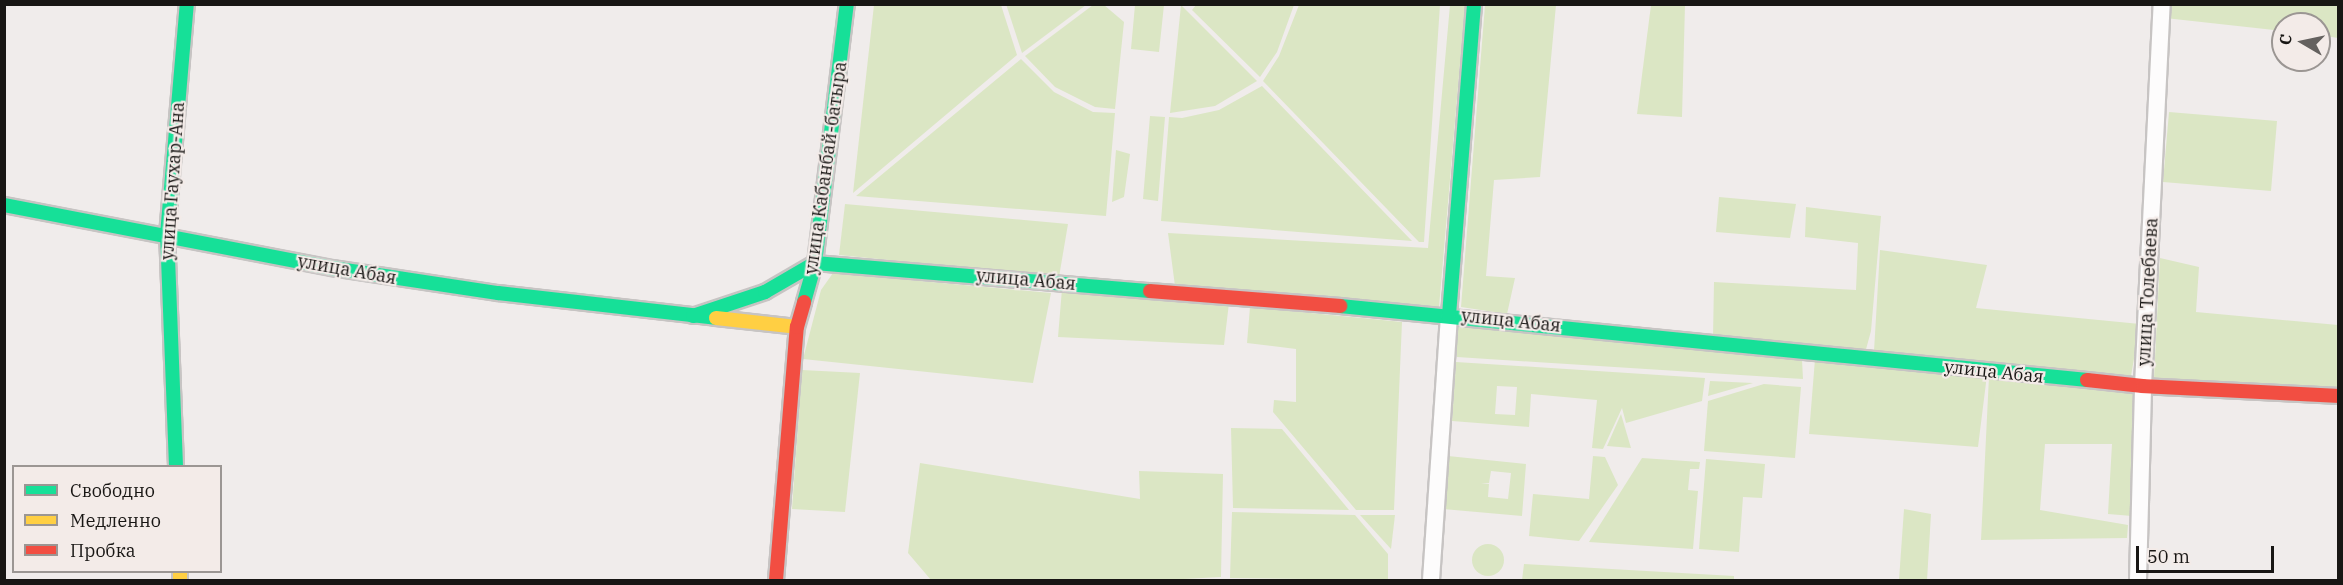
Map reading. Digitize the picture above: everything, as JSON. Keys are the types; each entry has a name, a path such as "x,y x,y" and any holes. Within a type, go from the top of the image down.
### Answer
{"main road":[{"name":"улица Гаухар-Ана","path":"176,465 166,236 187,4"},
{"name":"улица Кабанбай-батыра","path":"776,580 797,327 815,263 847,4"},
{"path":"1449,315 1474,4"},
{"name":"улица Абая","path":"4,204 376,275 498,293 797,327"},
{"name":"улица Абая","path":"693,316 765,292 815,263 1449,315 2143,386 2338,396"}],"street":[{"name":"улица Толебаева","path":"2138,580 2143,386 2162,4"},
{"path":"1431,580 1449,315"}],"green space":[{"path":"1006,4 1086,4 1086,5 1022,53"},
{"path":"874,5 1001,5 1017,55 853,193"},
{"path":"1093,5 1104,5 1124,22 1115,109 1095,107 1055,87 1025,56"},
{"path":"1135,5 1164,5 1159,52 1131,49"},
{"path":"1181,5 1257,81 1215,106 1170,113"},
{"path":"1196,5 1294,5 1277,52 1260,77 1192,10"},
{"path":"1299,5 1440,5 1424,242 1419,242 1263,81 1279,56"},
{"path":"1450,5 1465,5 1439,307 1175,286 1168,233 1428,248"},
{"path":"1485,5 1556,5 1540,177 1494,180 1486,276 1515,278 1507,314 1461,307"},
{"path":"1651,5 1685,5 1682,117 1637,114"},
{"path":"2166,5 2338,5 2338,38 2331,37 2331,12 2271,12 2271,30 2165,18"},
{"path":"1021,59 1054,92 1093,112 1115,113 1106,216 856,196"},
{"path":"1262,86 1412,241 1161,221 1169,117 1182,118 1219,110"},
{"path":"2169,112 2277,121 2271,191 2163,182"},
{"path":"1150,116 1165,117 1158,201 1143,199"},
{"path":"1116,150 1130,154 1124,197 1112,202"},
{"path":"1719,197 1796,204 1790,238 1716,232"},
{"path":"845,204 1068,224 1059,277 839,255"},
{"path":"1806,207 1881,216 1871,331 1865,353 1713,337 1714,282 1856,290 1858,243 1805,237"},
{"path":"1880,250 1987,265 1976,308 2140,324 2131,376 1874,351"},
{"path":"2160,258 2199,267 2196,312 2338,325 2338,388 2154,378"},
{"path":"833,273 1051,293 1033,383 803,359 821,290"},
{"path":"1062,289 1229,303 1224,345 1058,337"},
{"path":"1250,307 1402,322 1394,510 1356,510 1273,412 1274,400 1296,402 1296,349 1247,343"},
{"path":"1457,322 1802,360 1803,379 1457,357"},
{"path":"1815,359 1987,375 1978,447 1809,434"},
{"path":"1456,362 1705,378 1702,401 1626,423 1622,408 1603,449 1592,448 1597,400 1531,394 1529,427 1452,421","holes":["1497,386 1517,387 1515,415 1495,414"]},
{"path":"802,370 860,373 845,512 792,509"},
{"path":"1989,376 2137,389 2132,516 2108,514 2112,444 2045,444 2040,510 2128,525 2127,538 1981,540"},
{"path":"1710,381 1753,383 1708,396"},
{"path":"1764,384 1801,387 1795,458 1704,451 1708,401"},
{"path":"1621,414 1631,448 1607,446"},
{"path":"1231,428 1282,429 1349,510 1233,508"},
{"path":"1448,456 1526,464 1522,516 1443,509","holes":["1491,471 1511,473 1508,499 1488,497 1489,484 1481,483 1489,483"]},
{"path":"1593,456 1605,457 1618,485 1579,541 1529,536 1533,494 1589,499"},
{"path":"1642,458 1700,462 1699,469 1690,469 1688,490 1698,491 1693,549 1589,542"},
{"path":"1706,459 1765,464 1762,498 1743,497 1739,552 1699,549"},
{"path":"920,463 1140,499 1139,471 1223,474 1221,577 1165,580 931,580 908,553"},
{"path":"1904,509 1931,514 1927,580 1899,580"},
{"path":"1232,512 1355,515 1388,554 1388,580 1230,578"},
{"path":"1360,515 1395,515 1391,549"},
{"path":"1488,544 1500,548 1504,560 1500,572 1488,576 1476,572 1472,560 1476,548"},
{"path":"1524,564 1734,576 1734,580 1522,580"}],"traffic: fast":[{"path":"176,465 167,235 187,4"},
{"path":"804,302 815,263 847,4"},
{"path":"1449,315 1474,4"},
{"path":"4,205 332,268 498,293 716,318"},
{"path":"693,316 765,292 815,263 1150,291"},
{"path":"1340,306 2087,380"}],"traffic: slow":[{"path":"716,318 797,327"},
{"path":"180,573 180,580"}],"traffic: jam":[{"path":"1150,291 1340,306"},
{"path":"776,580 797,327 804,302"},
{"path":"2087,380 2143,386 2338,396"}]}
